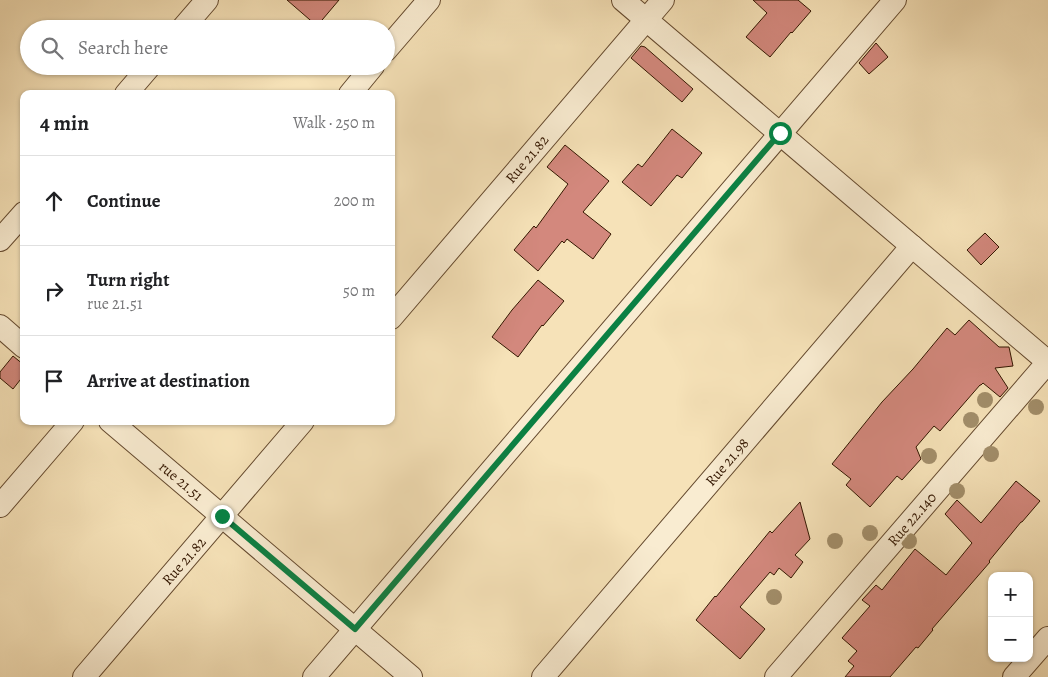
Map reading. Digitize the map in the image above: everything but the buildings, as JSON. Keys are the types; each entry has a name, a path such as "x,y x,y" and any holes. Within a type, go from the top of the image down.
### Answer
{"street":[{"path":"190,20 207,0"},
{"path":"395,40 429,0"},
{"path":"623,0 1048,362"},
{"name":"Rue 21.82","path":"395,313 663,0"},
{"path":"314,677 895,0"},
{"path":"129,90 142,75"},
{"path":"353,90 366,75"},
{"path":"0,240 20,218"},
{"name":"Rue 21.98","path":"542,677 912,246"},
{"path":"0,326 20,344"},
{"name":"Rue 22.140","path":"776,677 1048,362"},
{"path":"0,506 70,425"},
{"name":"rue 21.51","path":"115,425 411,677"},
{"name":"Rue 21.82","path":"84,677 300,425"},
{"path":"1014,677 1048,638"}],"route":[{"path":"222,516 355,629 780,133"}]}
